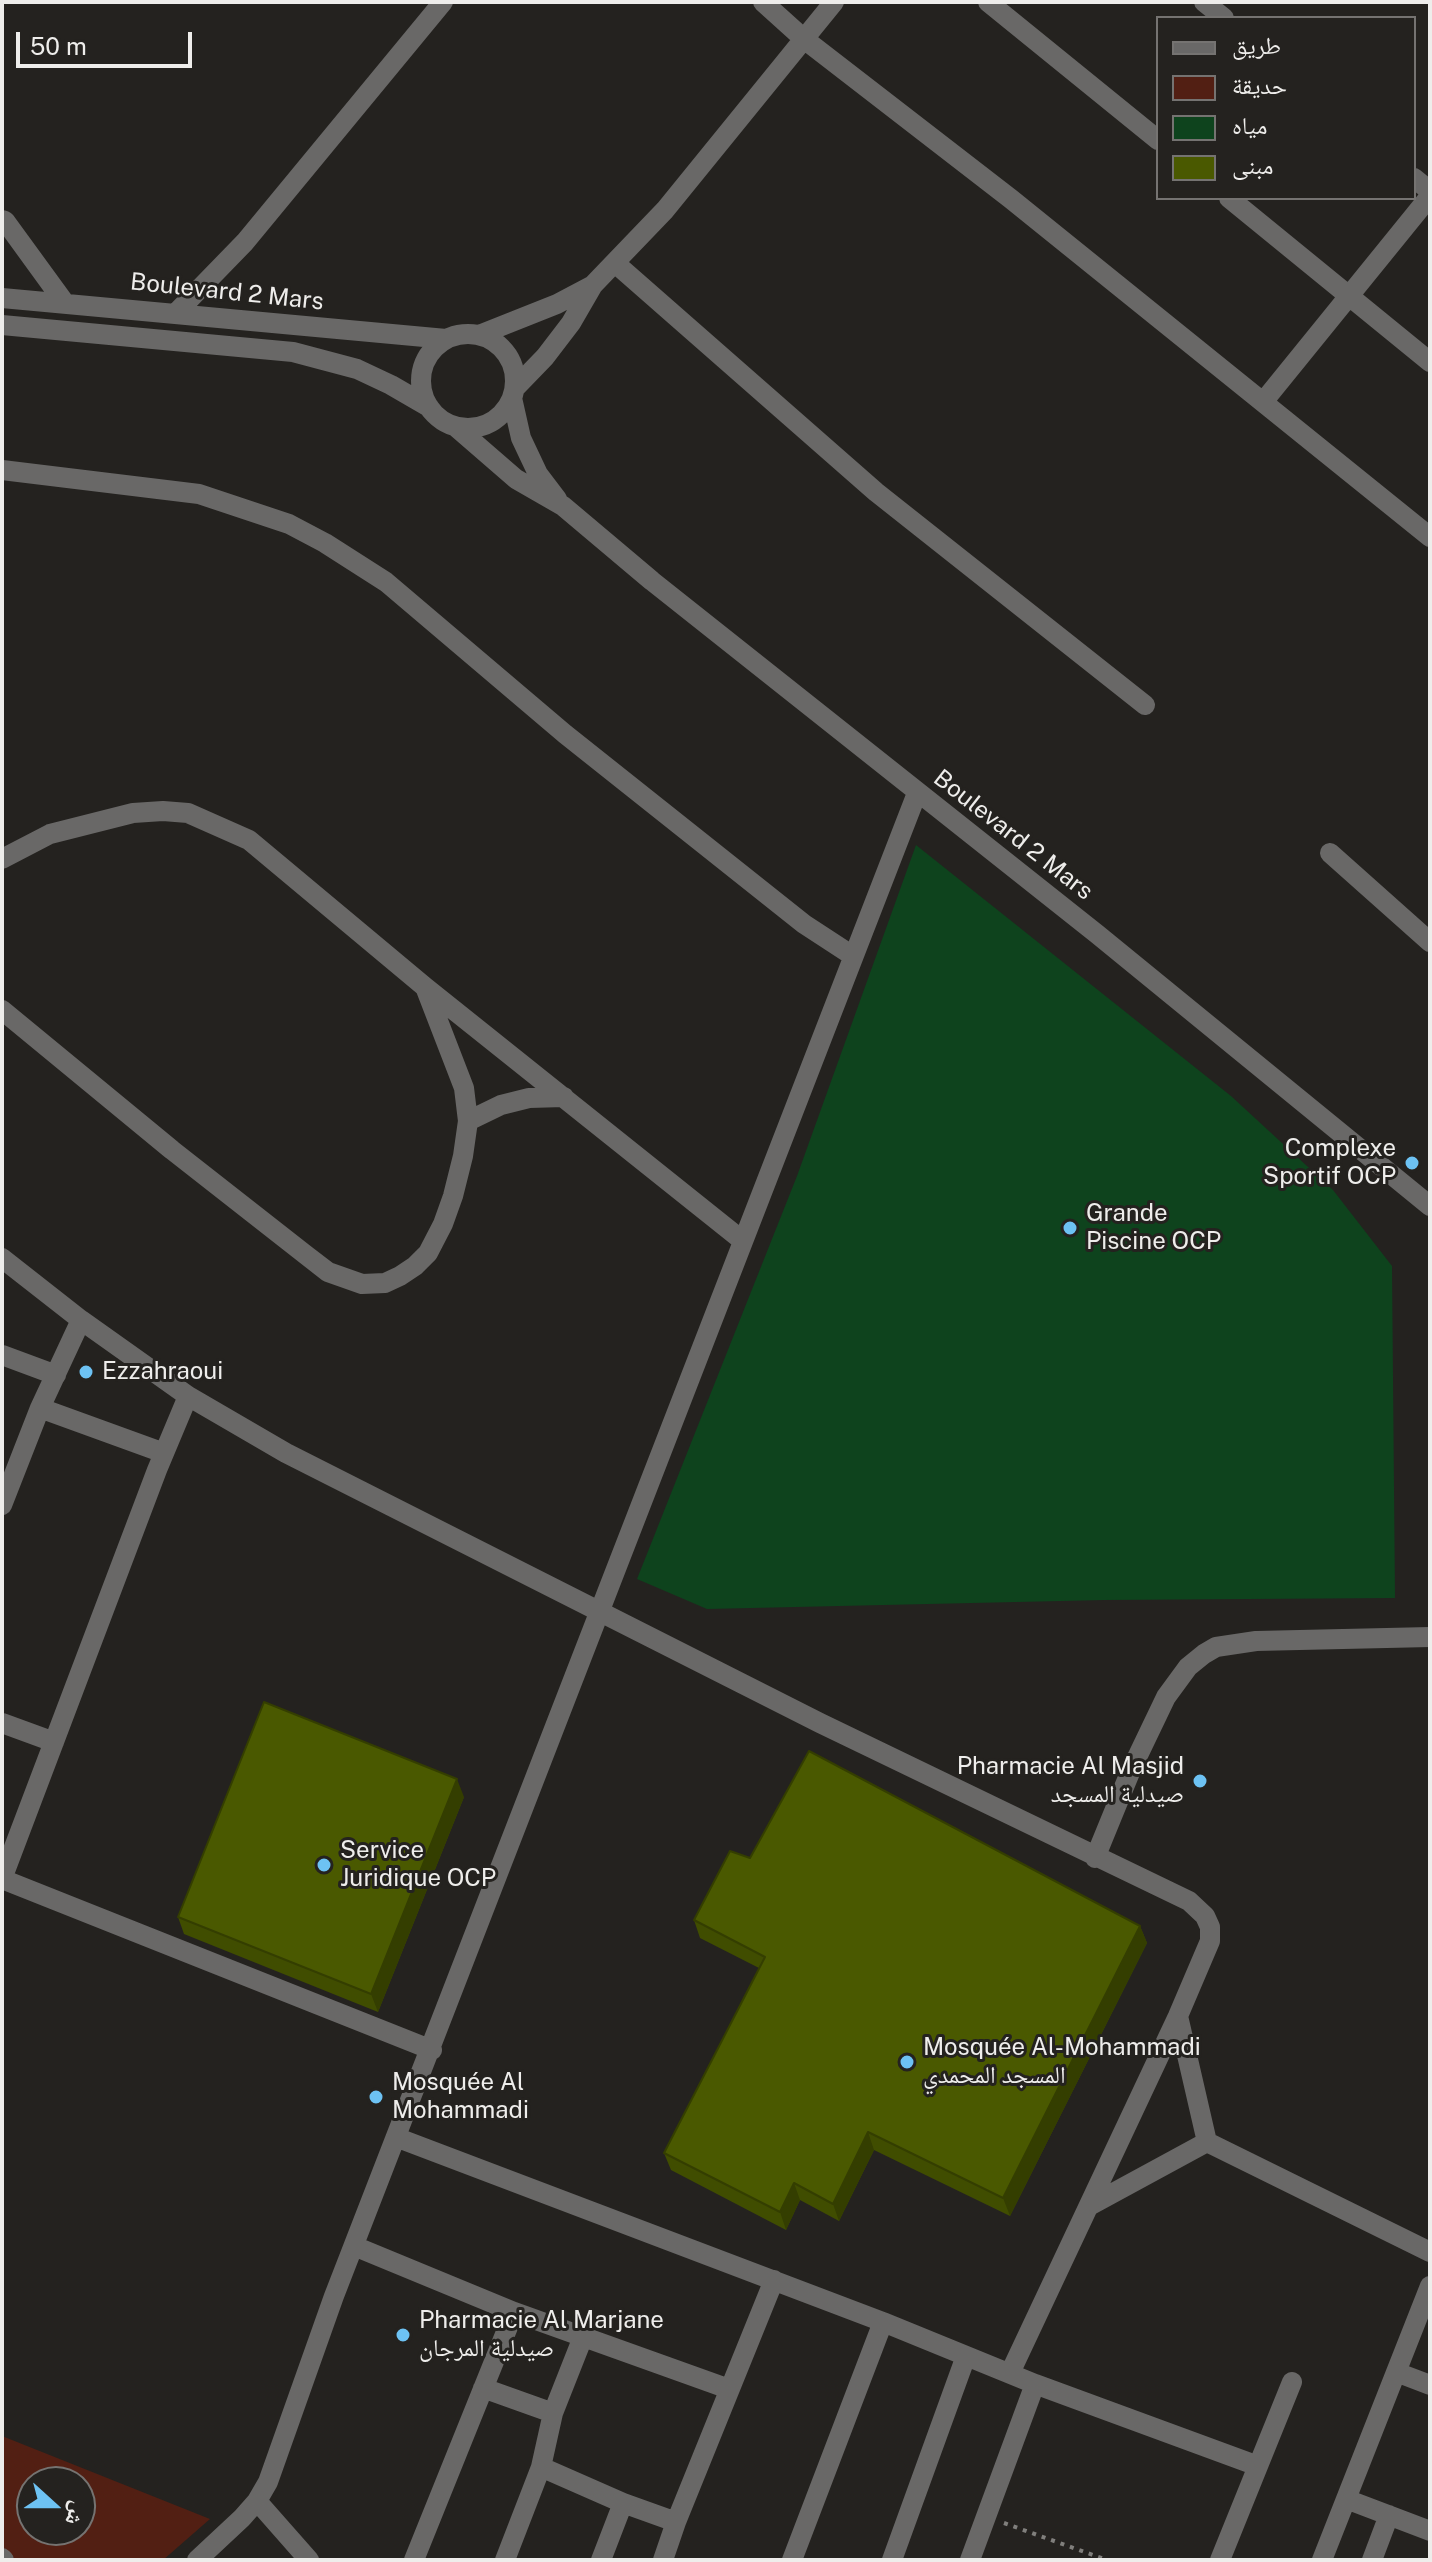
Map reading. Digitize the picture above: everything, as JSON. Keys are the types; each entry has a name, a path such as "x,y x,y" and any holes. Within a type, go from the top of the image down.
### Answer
{"street":[{"path":"177,312 245,242 443,2"},
{"path":"763,2 804,39 1011,199 1430,537"},
{"path":"2,325 293,352 357,369 429,407 445,423 467,428 489,424 506,409 513,393 571,323 593,285 665,210 834,2"},
{"path":"988,2 1156,138"},
{"path":"1204,2 1222,16"},
{"path":"1263,402 1430,194"},
{"path":"1231,200 1430,362"},
{"path":"2,220 64,302"},
{"path":"615,263 876,492 1145,705"},
{"path":"479,335 557,304 593,285"},
{"name":"Boulevard 2 Mars","path":"2,298 446,339"},
{"path":"429,407 421,386 421,375 429,354 446,339 468,334 490,339 507,354 515,376 513,393 521,438 538,474 563,506"},
{"path":"456,427 516,479 563,506"},
{"path":"2,470 199,494 289,524 325,543 386,582 577,744 804,924 853,956"},
{"name":"Boulevard 2 Mars","path":"563,506 917,793 1097,934 1430,1206"},
{"path":"197,2560 242,2518 268,2482 354,2246 917,793"},
{"path":"2,859 50,834 105,818 163,811 188,813 249,840 425,987 743,1241"},
{"path":"1330,853 1430,942"},
{"path":"2,1010 328,1272 362,1284 385,1283 415,1266 428,1253 443,1224 463,1156 468,1121 464,1088 425,987"},
{"path":"468,1121 492,1109 529,1098 564,1097"},
{"path":"2,1258 81,1320 188,1396 286,1453 820,1723 1189,1901 1205,1916 1210,1927 1210,1941 1178,2016 1010,2373"},
{"path":"4,1496 81,1320"},
{"path":"2,1355 56,1375"},
{"path":"188,1396 2,1879 432,2050"},
{"path":"40,1408 164,1453"},
{"path":"1095,1858 1131,1770 1166,1697 1188,1667 1204,1654 1216,1647 1256,1641 1430,1637"},
{"path":"2,1723 54,1742"},
{"path":"1178,2016 1207,2142"},
{"path":"398,2138 883,2322 1035,2384 1258,2466"},
{"path":"1091,2205 1207,2142"},
{"path":"1207,2142 1430,2252"},
{"path":"354,2246 514,2312 729,2389"},
{"path":"663,2560 774,2280"},
{"path":"1322,2560 1430,2286"},
{"path":"414,2560 514,2312"},
{"path":"792,2560 883,2322"},
{"path":"505,2560 541,2467 553,2413 583,2337"},
{"path":"892,2560 966,2356"},
{"path":"1396,2372 1430,2385"},
{"path":"1220,2560 1292,2382"},
{"path":"970,2560 1035,2384"},
{"path":"483,2388 553,2413"},
{"path":"541,2467 623,2503 676,2522"},
{"path":"1346,2499 1430,2531"},
{"path":"257,2501 309,2560"},
{"path":"601,2560 623,2503"},
{"path":"1372,2560 1389,2515"}],"path":[{"path":"986,2516 1107,2560"}],"green space":[{"path":"2,2436 77,2466 16,2466 16,2546 96,2546 96,2474 210,2519 163,2560 13,2560 2,2548"}],"water":[{"name":"Grande Piscine OCP","path":"916,845 1231,1096 1333,1190 1392,1266 1395,1598 1105,1600 707,1609 637,1579 797,1176"}],"building":[{"name":"Service Juridique OCP","path":"264,1702 457,1779 371,1994 178,1917"},
{"name":"Mosquée Al-Mohammadi المسجد المحمدي","path":"809,1751 1140,1926 1003,2198 868,2132 833,2204 794,2183 780,2212 664,2153 765,1957 694,1920 730,1851 750,1858"}],"place":[{"name":"Complexe Sportif OCP","path":"1412,1163"},
{"name":"Grande Piscine OCP","path":"1070,1228"},
{"name":"Ezzahraoui","path":"86,1372"},
{"name":"Pharmacie Al Masjid صيدلية المسجد","path":"1200,1781"},
{"name":"Service Juridique OCP","path":"324,1865"},
{"name":"Mosquée Al-Mohammadi المسجد المحمدي","path":"907,2062"},
{"name":"Mosquée Al Mohammadi","path":"376,2097"},
{"name":"Pharmacie Al Marjane صيدلية المرجان","path":"403,2335"}]}
